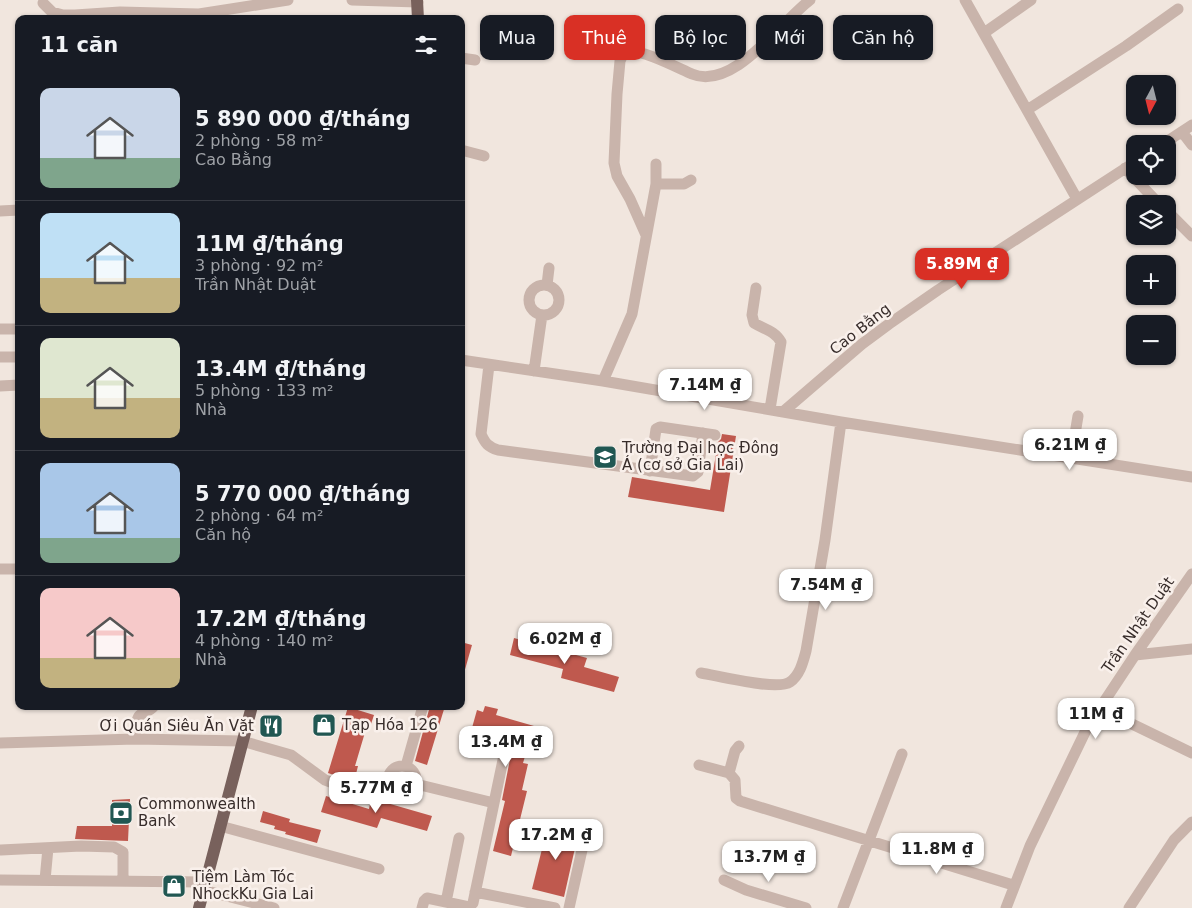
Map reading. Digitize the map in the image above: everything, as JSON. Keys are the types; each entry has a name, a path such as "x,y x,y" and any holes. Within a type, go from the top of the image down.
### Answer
{"main road":[{"path":"418,1 418,15"},
{"path":"198,908 251,710"}],"street":[{"path":"43,3 52,12 69,15 120,12 198,14 230,4 288,0"},
{"path":"352,0 418,1"},
{"path":"646,235 617,176 614,163 617,94 620,61 623,54 627,51 639,52 698,76 709,78 717,76 728,72 749,57 798,9 810,0"},
{"path":"965,0 1077,199"},
{"path":"984,33 1031,0"},
{"path":"1027,110 1126,46 1178,9"},
{"path":"465,59 475,60"},
{"path":"1176,136 1192,125"},
{"path":"1182,132 1192,145"},
{"path":"465,151 484,156"},
{"path":"603,381 632,314 656,184 656,164"},
{"name":"Cao Bằng","path":"784,411 862,344 889,324 1126,168"},
{"path":"656,184 684,184 691,180"},
{"path":"0,211 15,210"},
{"path":"1176,220 1192,236"},
{"path":"546,285 549,268"},
{"path":"546,285 556,291 559,302 553,312 542,315 532,309 530,298 535,288 546,285"},
{"path":"756,288 752,315 754,323 770,331 781,342 770,409"},
{"path":"534,371 542,315"},
{"path":"0,329 15,329"},
{"path":"0,357 15,357"},
{"path":"465,361 603,381 841,422 1192,477"},
{"path":"489,365 482,418 482,434 484,442 490,448 650,471 693,476 698,472 709,434 660,427 656,429 650,471"},
{"path":"0,386 15,385"},
{"path":"1071,458 1078,416"},
{"path":"701,673 782,686 795,677 801,668 806,651 825,540 841,422"},
{"path":"0,569 15,569"},
{"name":"Trần Nhật Duật","path":"1006,908 1013,885 1030,846 1099,708 1192,574"},
{"path":"1135,655 1192,649"},
{"path":"1099,708 1192,753"},
{"path":"135,739 137,720 140,715 151,710"},
{"path":"406,766 422,710"},
{"path":"0,743 135,739 242,741 290,755 325,780 355,791 377,792 390,786"},
{"path":"729,773 735,751 739,746"},
{"path":"842,908 902,754"},
{"path":"422,908 425,899 438,904 468,907 473,903 503,760"},
{"path":"699,765 729,773 735,780 736,798 740,801 1013,885"},
{"path":"406,766 412,769 415,774 416,784 411,791 399,793 390,786 388,779 394,768 406,766"},
{"path":"416,784 494,803"},
{"path":"1129,908 1174,840 1192,822"},
{"path":"220,826 379,869"},
{"path":"438,904 459,838"},
{"path":"569,908 584,841"},
{"path":"1,850 81,846 119,848 122,852 123,881"},
{"path":"45,880 48,848"},
{"path":"0,880 123,881 204,886 274,908"},
{"path":"724,880 746,890 806,908"},
{"path":"475,892 555,908"}],"building":[{"path":"722,434 736,436 724,512 628,497 632,477 710,490 718,442"},
{"path":"514,638 587,658 584,667 619,677 614,692 561,678 563,669 510,655"},
{"path":"465,643 472,645 465,670"},
{"path":"485,706 498,709 496,715 534,726 523,763 528,764 522,790 527,791 511,856 493,851 505,801 502,800 511,754 468,742 477,710 483,712"},
{"path":"347,710 358,710 374,715 369,730 366,729 355,766 358,766 354,782 328,773"},
{"path":"429,710 444,710 427,765 415,761"},
{"path":"326,796 369,809 371,799 373,799 432,816 427,831 381,818 377,828 321,812"},
{"name":"Commonwealth Bank","path":"130,799 128,841 75,839 77,826 112,826 112,800"},
{"path":"263,811 290,819 289,822 321,830 317,843 285,834 286,832 274,829 275,826 260,822"},
{"path":"548,825 582,833 577,839 564,897 532,889"}],"place":[{"name":"Trường Đại học Đông Á (cơ sở Gia Lai)","path":"605,457"},
{"name":"Tạp Hóa 126","path":"324,725"},
{"name":"Ơi Quán Siêu Ăn Vặt","path":"271,726"},
{"name":"Commonwealth Bank","path":"121,813"},
{"name":"Tiệm Làm Tóc NhockKu Gia Lai","path":"174,886"}]}
